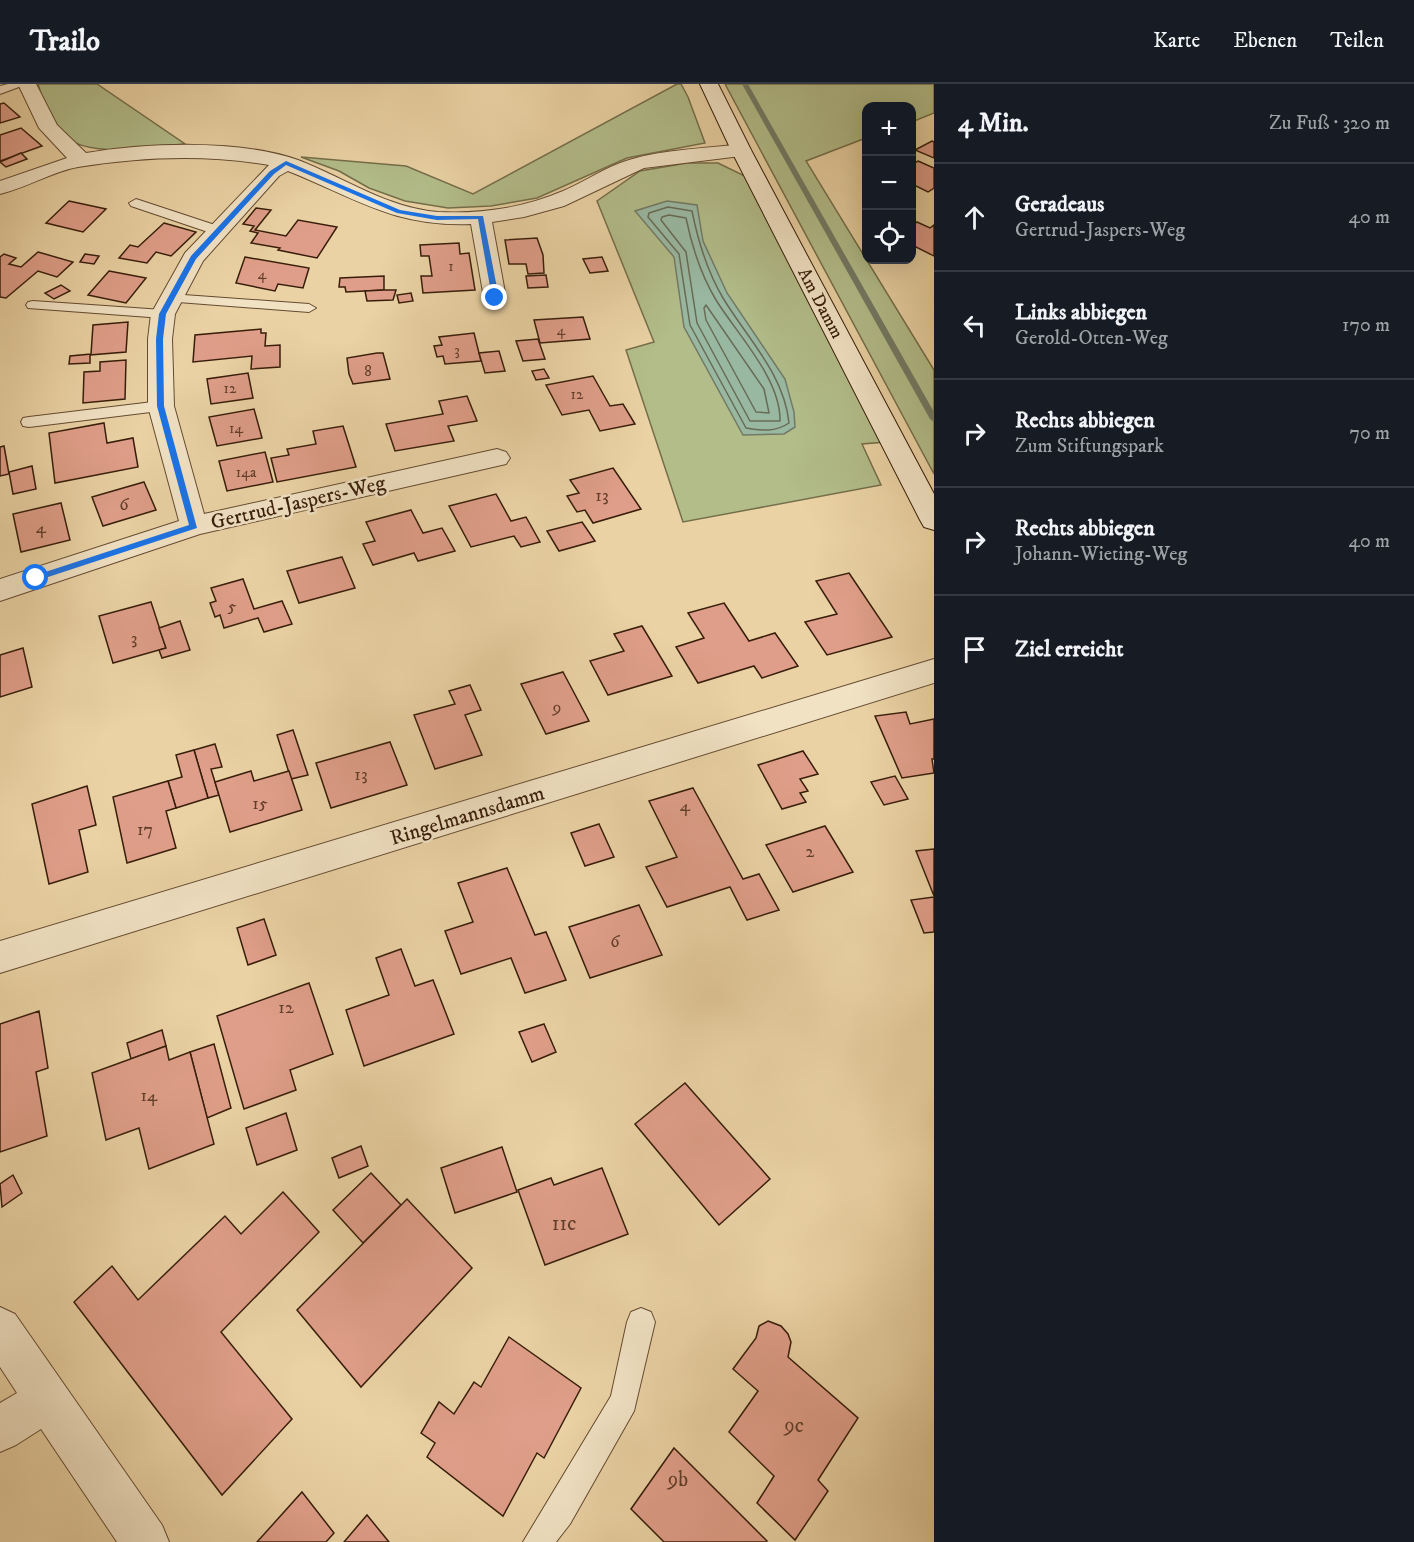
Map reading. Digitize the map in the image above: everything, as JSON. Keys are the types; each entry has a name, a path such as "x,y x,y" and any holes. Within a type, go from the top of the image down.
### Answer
{"street":[{"path":"27,84 49,128 82,161"},
{"name":"Am Damm","path":"709,84 741,150 934,520"},
{"path":"0,188 44,171 93,158 182,150 239,155 286,163 399,211 437,218 480,217 549,203 572,195 607,175 640,163 741,150"},
{"path":"194,526 161,406 160,339 166,306 193,258 216,230 272,172 286,163"},
{"path":"480,217 495,298"},
{"name":"Gertrud-Jaspers-Weg","path":"0,590 194,526 243,513 497,458"},
{"name":"Ringelmannsdamm","path":"0,957 934,671"},
{"path":"0,1329 46,1400 145,1542"},
{"path":"0,1429 46,1400"}],"lane":[{"path":"0,90 21,84"},
{"path":"136,203 216,230"},
{"path":"33,305 309,308"},
{"path":"29,422 161,406"},
{"path":"538,1542 559,1513 624,1401 640,1322"}],"shaded area":[{"path":"38,84 97,84 185,144 111,150 74,143 60,134 50,120"},
{"path":"677,84 681,84 688,97 705,143 627,158 537,198 491,206 448,208 405,201 369,188 339,171 301,157 406,166 473,194"},
{"path":"725,84 934,84 934,113 916,120 916,102 862,102 862,140 806,161 862,252 862,264 869,264 934,370 934,474"},
{"path":"687,163 718,163 751,179 886,442 862,444 881,485 683,522 626,350 654,342 597,201 640,171"}],"water":[{"path":"667,201 697,205 703,241 727,293 785,379 794,412 795,427 784,434 743,435 684,327 674,257 635,211"}],"building":[{"path":"4,103 20,117 0,123 0,104"},
{"path":"21,128 42,146 0,161 0,135"},
{"path":"932,141 934,142 934,158 916,150"},
{"path":"21,153 27,159 6,167 0,162"},
{"path":"918,161 934,168 934,188 928,192 916,186 916,162"},
{"path":"69,201 106,209 83,232 46,223"},
{"path":"256,208 271,210 255,230 286,236 298,220 337,227 317,258 278,250 280,248 251,243 258,233 250,231 254,226 243,224"},
{"path":"164,223 196,232 171,256 156,252 147,263 119,258 130,245 138,247"},
{"path":"916,223 930,228 934,225 934,256 916,247"},
{"path":"537,238 543,255 544,273 528,274 526,264 509,264 505,240"},
{"path":"459,243 460,254 469,253 475,290 423,293 421,276 432,276 429,256 421,256 420,245"},
{"path":"38,252 73,262 57,277 38,271 6,298 0,297 0,257 4,254 16,258 9,264 21,267"},
{"path":"85,254 99,256 94,264 80,262"},
{"path":"245,257 309,268 303,288 278,284 275,291 236,283"},
{"path":"602,257 608,271 590,273 583,259"},
{"path":"109,271 146,278 126,303 88,295"},
{"path":"546,275 548,287 528,288 526,276"},
{"path":"384,276 384,290 346,292 345,287 339,287 340,278"},
{"path":"61,285 70,291 54,299 45,293"},
{"path":"396,290 393,300 367,301 365,291"},
{"path":"411,293 413,301 399,303 397,295"},
{"path":"583,317 590,339 540,343 534,320"},
{"path":"128,322 126,352 90,355 90,363 69,364 70,356 91,354 93,325"},
{"path":"261,329 261,333 266,333 265,346 280,345 280,367 251,369 252,356 193,362 195,335"},
{"path":"474,333 481,361 445,364 443,356 437,357 434,346 442,345 439,337"},
{"path":"538,339 545,359 523,361 516,341"},
{"path":"499,351 505,371 485,373 479,353"},
{"path":"383,353 390,379 353,384 347,358"},
{"path":"126,360 125,399 83,403 84,372 100,371 100,362"},
{"path":"544,369 549,378 536,380 532,371"},
{"path":"248,373 253,398 211,404 207,379"},
{"path":"593,376 610,406 623,404 635,424 600,431 589,410 562,415 546,385"},
{"path":"467,396 477,421 448,426 454,441 395,451 386,424 443,414 439,401"},
{"path":"254,409 262,438 217,446 209,417"},
{"path":"104,423 107,443 133,438 138,467 55,483 49,433"},
{"path":"343,426 356,467 277,482 271,458 289,455 287,449 316,444 313,431"},
{"path":"4,446 9,474 0,476 0,447"},
{"path":"265,452 273,482 227,491 219,461"},
{"path":"32,466 36,489 13,494 9,472"},
{"path":"613,468 641,509 593,523 585,510 577,512 567,496 579,493 570,480"},
{"path":"144,482 156,510 103,526 92,497"},
{"path":"496,494 511,521 526,517 540,542 521,547 514,536 471,547 449,506"},
{"path":"61,503 70,540 21,552 13,514"},
{"path":"411,510 423,533 442,528 455,551 418,561 414,553 373,565 363,544 375,541 366,522"},
{"path":"582,522 595,541 559,551 547,531"},
{"path":"342,557 355,588 299,603 287,571"},
{"path":"849,573 892,637 827,655 805,622 837,614 816,581"},
{"path":"243,579 254,609 282,601 292,624 264,632 258,618 224,628 220,615 215,617 210,603 216,601 211,588"},
{"path":"151,602 166,648 113,663 99,616"},
{"path":"724,603 749,641 775,633 798,666 762,678 754,666 698,683 676,647 704,638 688,613"},
{"path":"180,621 190,650 162,658 159,650 166,648 159,628"},
{"path":"642,626 672,676 608,695 590,661 624,651 614,634"},
{"path":"23,648 32,687 0,697 0,655"},
{"path":"563,672 589,721 546,734 521,684"},
{"path":"470,685 481,710 465,715 482,755 435,769 414,715 455,704 449,691"},
{"path":"906,712 910,724 934,719 934,759 932,759 934,773 902,778 875,716"},
{"path":"293,730 308,775 291,779 277,735"},
{"path":"390,742 407,785 331,808 316,763"},
{"path":"215,744 222,767 211,769 219,795 208,798 194,750"},
{"path":"194,750 208,798 176,808 168,781 182,777 176,755"},
{"path":"803,751 818,774 800,779 808,791 800,793 806,802 782,809 758,765"},
{"path":"251,771 254,781 289,771 302,810 230,832 215,782"},
{"path":"895,776 908,799 884,805 871,782"},
{"path":"168,781 176,808 166,811 176,848 127,863 113,797"},
{"path":"87,786 96,825 79,830 88,872 49,884 32,804"},
{"path":"693,788 743,879 759,874 779,910 747,920 730,887 667,907 646,867 677,857 649,801"},
{"path":"599,824 614,857 585,866 571,833"},
{"path":"825,826 853,872 793,892 766,845"},
{"path":"934,849 934,896 916,851"},
{"path":"507,868 535,935 546,932 566,980 525,993 511,958 461,974 445,931 473,922 458,883"},
{"path":"934,897 934,932 924,933 911,900"},
{"path":"639,905 662,955 590,978 569,927"},
{"path":"264,919 276,955 248,965 237,928"},
{"path":"401,949 415,986 433,980 454,1034 364,1066 346,1010 389,995 376,958"},
{"path":"309,983 333,1054 290,1070 296,1090 244,1109 217,1016"},
{"path":"39,1011 48,1068 36,1072 47,1136 0,1152 0,1024"},
{"path":"544,1024 556,1052 532,1062 519,1032"},
{"path":"162,1030 166,1046 131,1059 127,1043"},
{"path":"214,1044 231,1108 207,1118 190,1052"},
{"path":"166,1046 169,1060 190,1052 214,1144 149,1169 139,1128 106,1140 92,1073"},
{"path":"685,1083 770,1179 719,1225 635,1124"},
{"path":"286,1113 297,1150 257,1165 246,1128"},
{"path":"361,1146 368,1166 339,1178 332,1158"},
{"path":"502,1147 517,1192 455,1213 441,1168"},
{"path":"602,1168 628,1234 545,1265 518,1190 551,1178 554,1185"},
{"path":"371,1173 401,1205 363,1243 333,1210"},
{"path":"13,1175 22,1193 2,1207 0,1184"},
{"path":"283,1192 319,1232 221,1332 292,1419 222,1495 74,1302 112,1266 138,1300 225,1216 241,1234"},
{"path":"407,1199 472,1268 361,1387 297,1310"},
{"path":"768,1321 781,1326 788,1334 791,1342 788,1357 858,1418 818,1480 828,1491 795,1540 757,1503 774,1476 729,1432 758,1391 733,1369 756,1338 759,1326"},
{"path":"509,1337 581,1388 544,1458 537,1453 503,1516 427,1457 435,1443 421,1433 439,1402 454,1414 474,1382 481,1387"},
{"path":"674,1448 766,1542 664,1542 631,1509"},
{"path":"302,1492 334,1533 326,1542 257,1542"},
{"path":"367,1515 389,1542 344,1542"}],"waterway":[{"path":"745,84 934,419"}],"route":[{"path":"36,578 194,526 161,406 160,339 163,314 193,258 216,230 272,172 286,163 399,211 437,218 480,217 495,298"}]}
